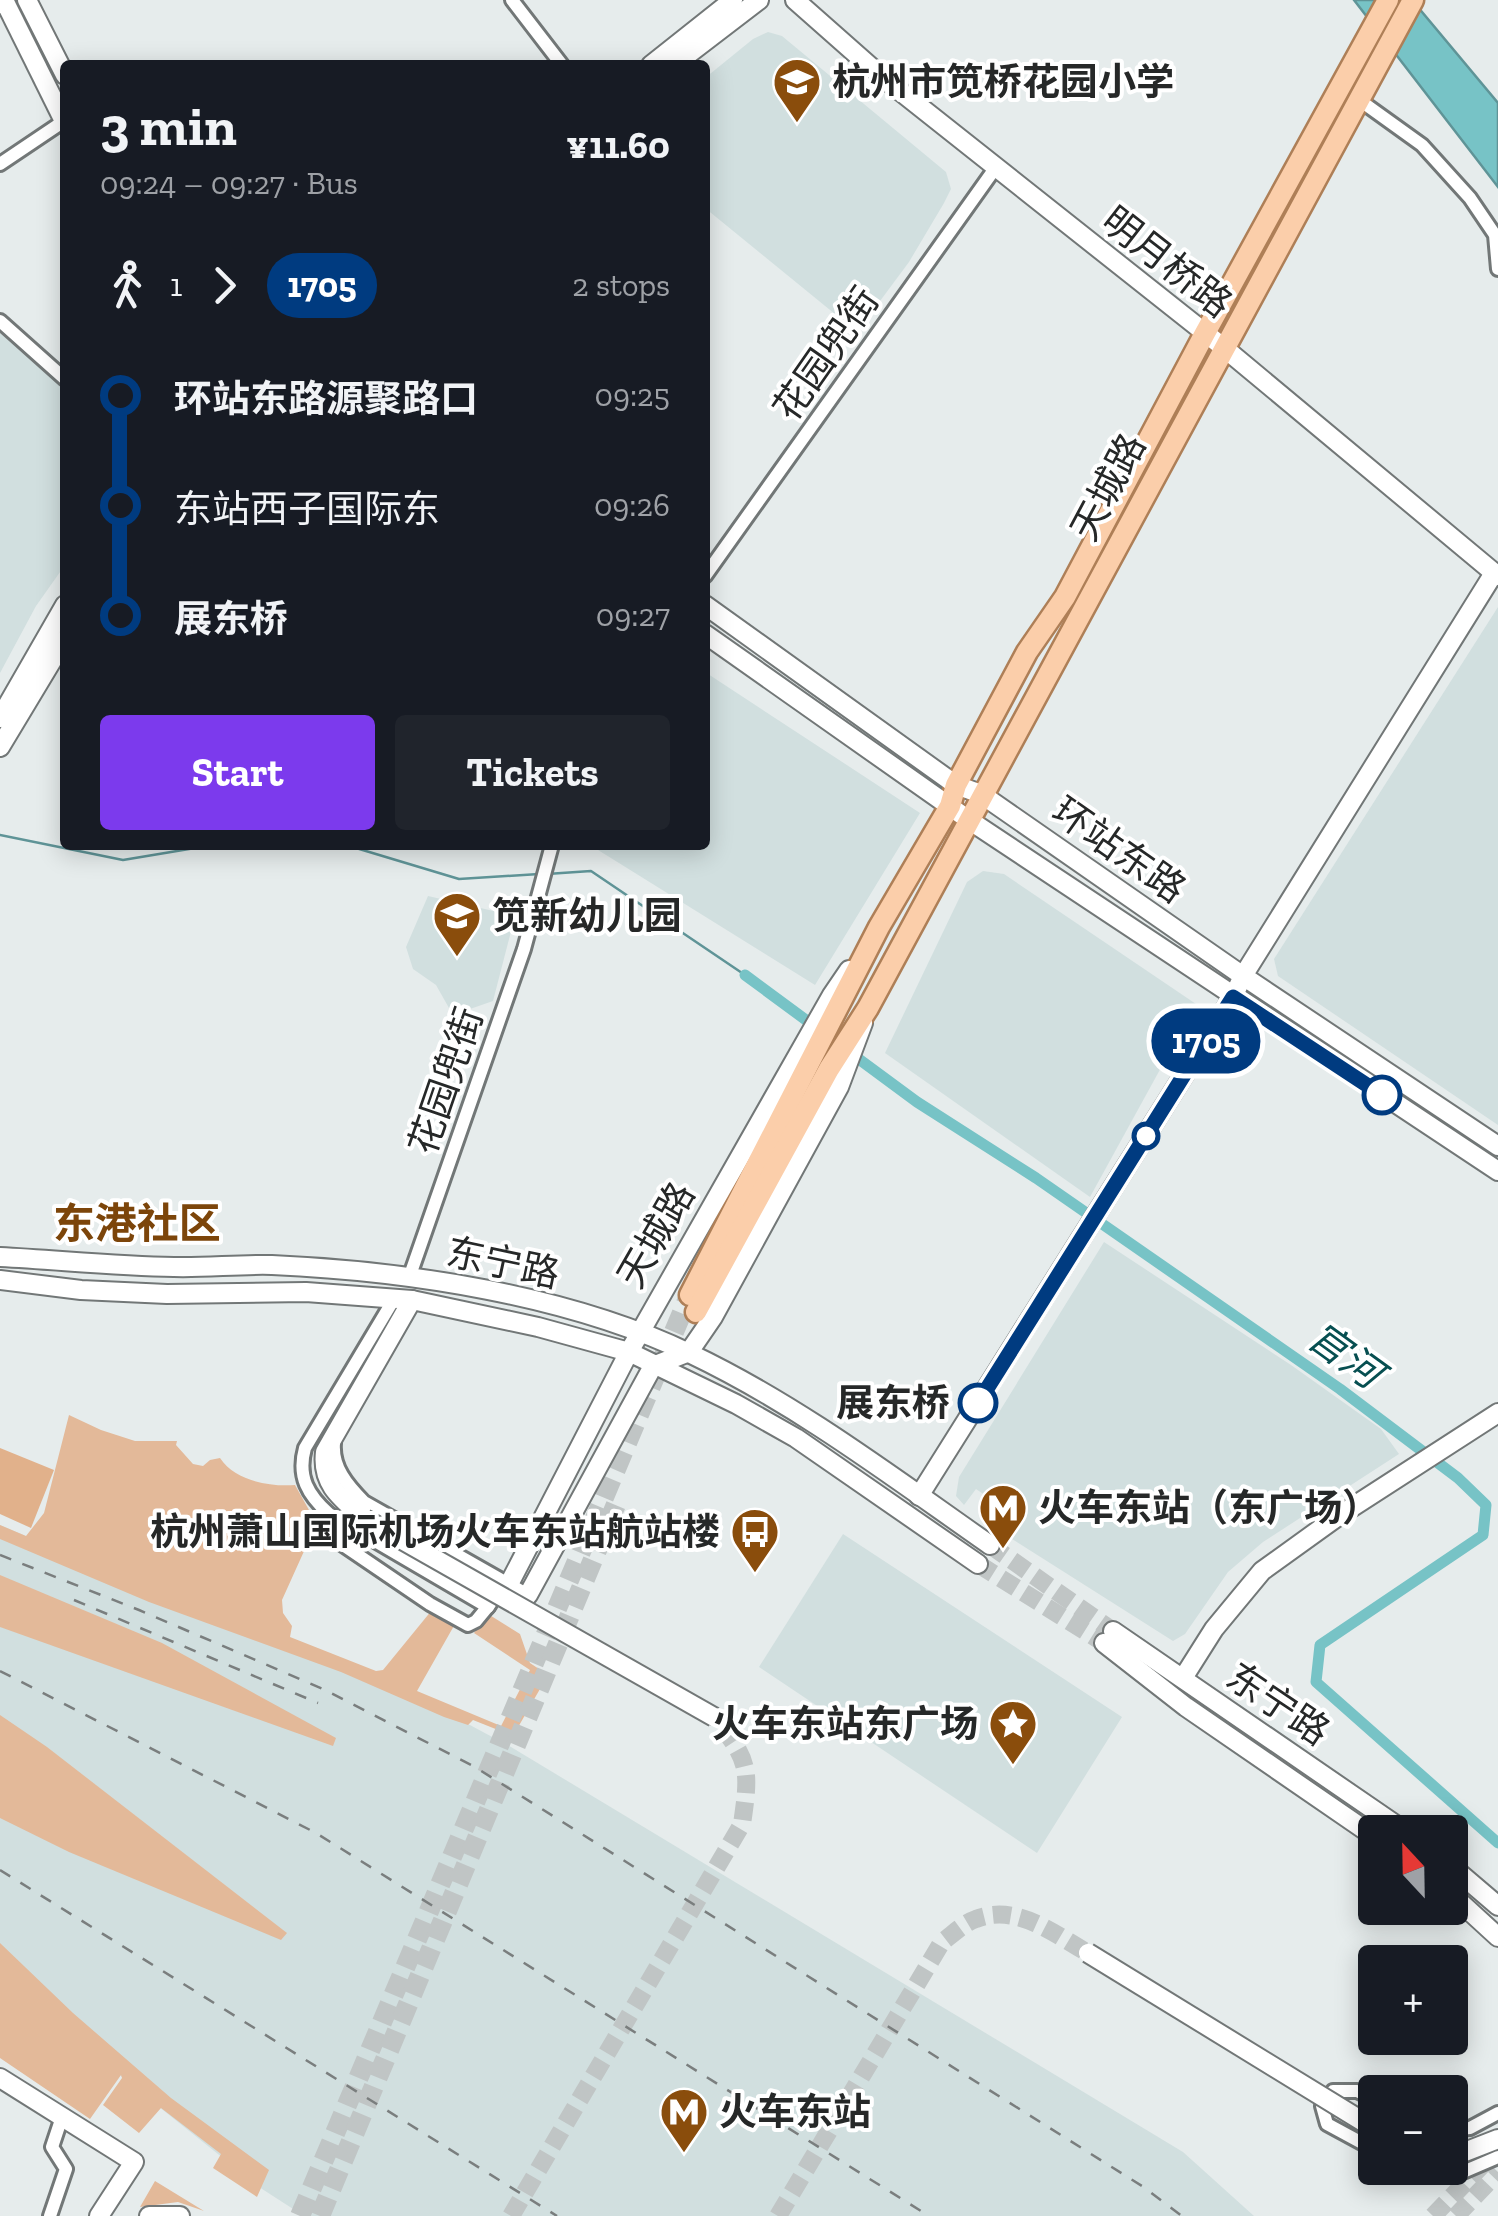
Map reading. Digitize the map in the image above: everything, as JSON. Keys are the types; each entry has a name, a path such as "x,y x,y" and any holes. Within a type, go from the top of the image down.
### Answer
{"main road":[{"path":"4,0 60,114"},
{"path":"27,0 60,66"},
{"path":"657,60 733,0"},
{"path":"681,60 759,0"},
{"name":"明月桥路","path":"796,0 881,76 1497,570"},
{"name":"天城路","path":"689,1352 713,1318 823,1060 830,1010 950,806 956,784 1027,652 1065,597 1388,0"},
{"name":"天城路","path":"508,1586 640,1334 823,1060 856,1028 868,1008 1413,0"},
{"path":"920,1496 1497,570"},
{"name":"环站东路","path":"710,609 956,784 981,794 1498,1146"},
{"path":"0,718 60,615"},
{"name":"环站东路","path":"710,638 970,820 1498,1171"},
{"path":"0,747 60,647"},
{"name":"天城路","path":"691,1306 823,1060 854,1052 868,1008"},
{"name":"东宁路","path":"0,1257 175,1268 321,1268 481,1287 568,1310 689,1352 772,1396 990,1545"},
{"name":"东宁路","path":"0,1280 81,1290 167,1294 306,1292 403,1299 538,1326 629,1352 796,1438 978,1564"},
{"path":"403,1299 372,1374 325,1452 323,1466 328,1484 365,1519 714,1717"},
{"path":"528,1595 654,1366 689,1352"},
{"path":"1183,1678 1214,1629 1262,1572 1337,1517 1498,1414"},
{"name":"东宁路","path":"1358,1825 1186,1707 1108,1637 1183,1678 1381,1815"},
{"path":"1468,1881 1498,1906"},
{"path":"1468,1910 1498,1937"},
{"path":"1088,1953 1358,2119"},
{"path":"0,2078 134,2162 99,2216"},
{"path":"1468,2151 1498,2139"},
{"path":"149,2216 180,2216"}],"street":[{"path":"512,0 558,60"},
{"path":"1358,98 1422,145 1470,198 1495,236 1498,269"},
{"path":"0,164 60,125"},
{"name":"花园兜街","path":"710,569 996,167"},
{"path":"0,321 60,375"},
{"name":"花园兜街","path":"410,1278 524,949 551,850"},
{"path":"403,1299 305,1448 301,1464 304,1482 313,1500 329,1514 488,1607"},
{"path":"335,1430 333,1458 348,1487 364,1502 528,1595"},
{"path":"324,1532 468,1625 508,1586"},
{"path":"1358,2092 1334,2091 1322,2106 1327,2124 1358,2141"},
{"path":"1468,2128 1498,2112"},
{"path":"50,2216 66,2170 52,2147 62,2117"},
{"path":"1468,2170 1498,2157"}],"shaded area":[{"name":"杭州市笕桥花园小学","path":"768,32 782,36 946,172 951,189 944,203 909,262 857,332 710,212 710,74 753,39"},
{"path":"0,333 60,386 60,572 36,606 0,673"},
{"path":"1498,607 1498,1125 1278,976 1274,959"},
{"path":"710,675 920,813 815,985 598,850 710,850"},
{"path":"983,871 1004,874 1196,1004 1090,1197 885,1053 967,882"},
{"name":"笕新幼儿园","path":"428,896 515,916 493,1001 470,1009 449,1008 436,985 413,969 406,947"},
{"path":"1104,1242 1381,1429 1399,1454 1263,1542 1228,1572 1185,1634 1173,1641 993,1527 1005,1509 976,1489 964,1505 956,1496 959,1477"},
{"path":"69,1415 135,1441 177,1441 176,1445 193,1464 203,1466 220,1458 235,1472 254,1481 295,1485 309,1510 319,1518 282,1600 283,1613 292,1626 290,1637 376,1671 383,1670 432,1610 455,1624 417,1691 501,1726 530,1670 474,1633 488,1614 520,1634 530,1663 548,1675 513,1736 473,1720 468,1725 444,1717 341,1672 149,1602 0,1539 0,1525 26,1536 44,1513"},
{"path":"0,1448 54,1470 31,1528 0,1514"},
{"path":"0,1525 468,1724 511,1747 1183,2152 1254,2216 304,2216 259,2187 123,2078 0,1964"},
{"path":"843,1534 1122,1717 1037,1853 759,1667"},
{"path":"0,1575 162,1643 336,1738 333,1746 0,1627"},
{"path":"0,1715 287,1933 281,1940 69,1852 0,1818"},
{"path":"0,1943 171,2098 269,2170 257,2197 213,2168 221,2154 161,2108 139,2133 103,2105 121,2075 90,2119 0,2058"},
{"path":"155,2181 204,2211 178,2202 140,2207"}],"water":[{"path":"1354,0 1412,0 1498,103 1498,187"}],"waterway":[{"path":"0,835 60,847"},
{"path":"74,850 123,860 183,850"},
{"path":"363,850 459,879 539,874"},
{"path":"547,874 591,871 745,975"},
{"name":"官河","path":"745,975 917,1102 1036,1178 1340,1389 1458,1478 1486,1505 1483,1535 1320,1645 1316,1682 1498,1843"}],"tunnel":[{"path":"300,2216 687,1301"},
{"path":"320,2216 617,1502"},
{"path":"990,1545 1113,1631"},
{"path":"978,1564 1104,1643"},
{"path":"511,2216 742,1824 744,1766 735,1745 714,1717"},
{"path":"778,2216 942,1942 972,1921 1006,1915 1035,1923 1088,1953"},
{"path":"1433,2216 1498,2149"},
{"path":"1456,2216 1498,2172"}],"railway":[{"path":"0,1555 323,1689 475,1767 1142,2186 1182,2216"},
{"path":"74,1600 318,1703"},
{"path":"0,1671 316,1833 929,2216"},
{"path":"0,1870 557,2216"}],"bus line":[{"name":"1705","path":"978,1403 1233,997 1382,1095"}],"place":[{"name":"杭州市笕桥花园小学","path":"797,124"},
{"name":"笕新幼儿园","path":"457,958"},
{"name":"展东桥","path":"978,1403"},
{"name":"火车东站（东广场）","path":"1003,1550"},
{"name":"杭州萧山国际机场火车东站航站楼","path":"755,1574"},
{"name":"火车东站东广场","path":"1013,1766"},
{"name":"火车东站","path":"684,2154"}],"district":[{"name":"东港社区","path":"137,1223"}]}
